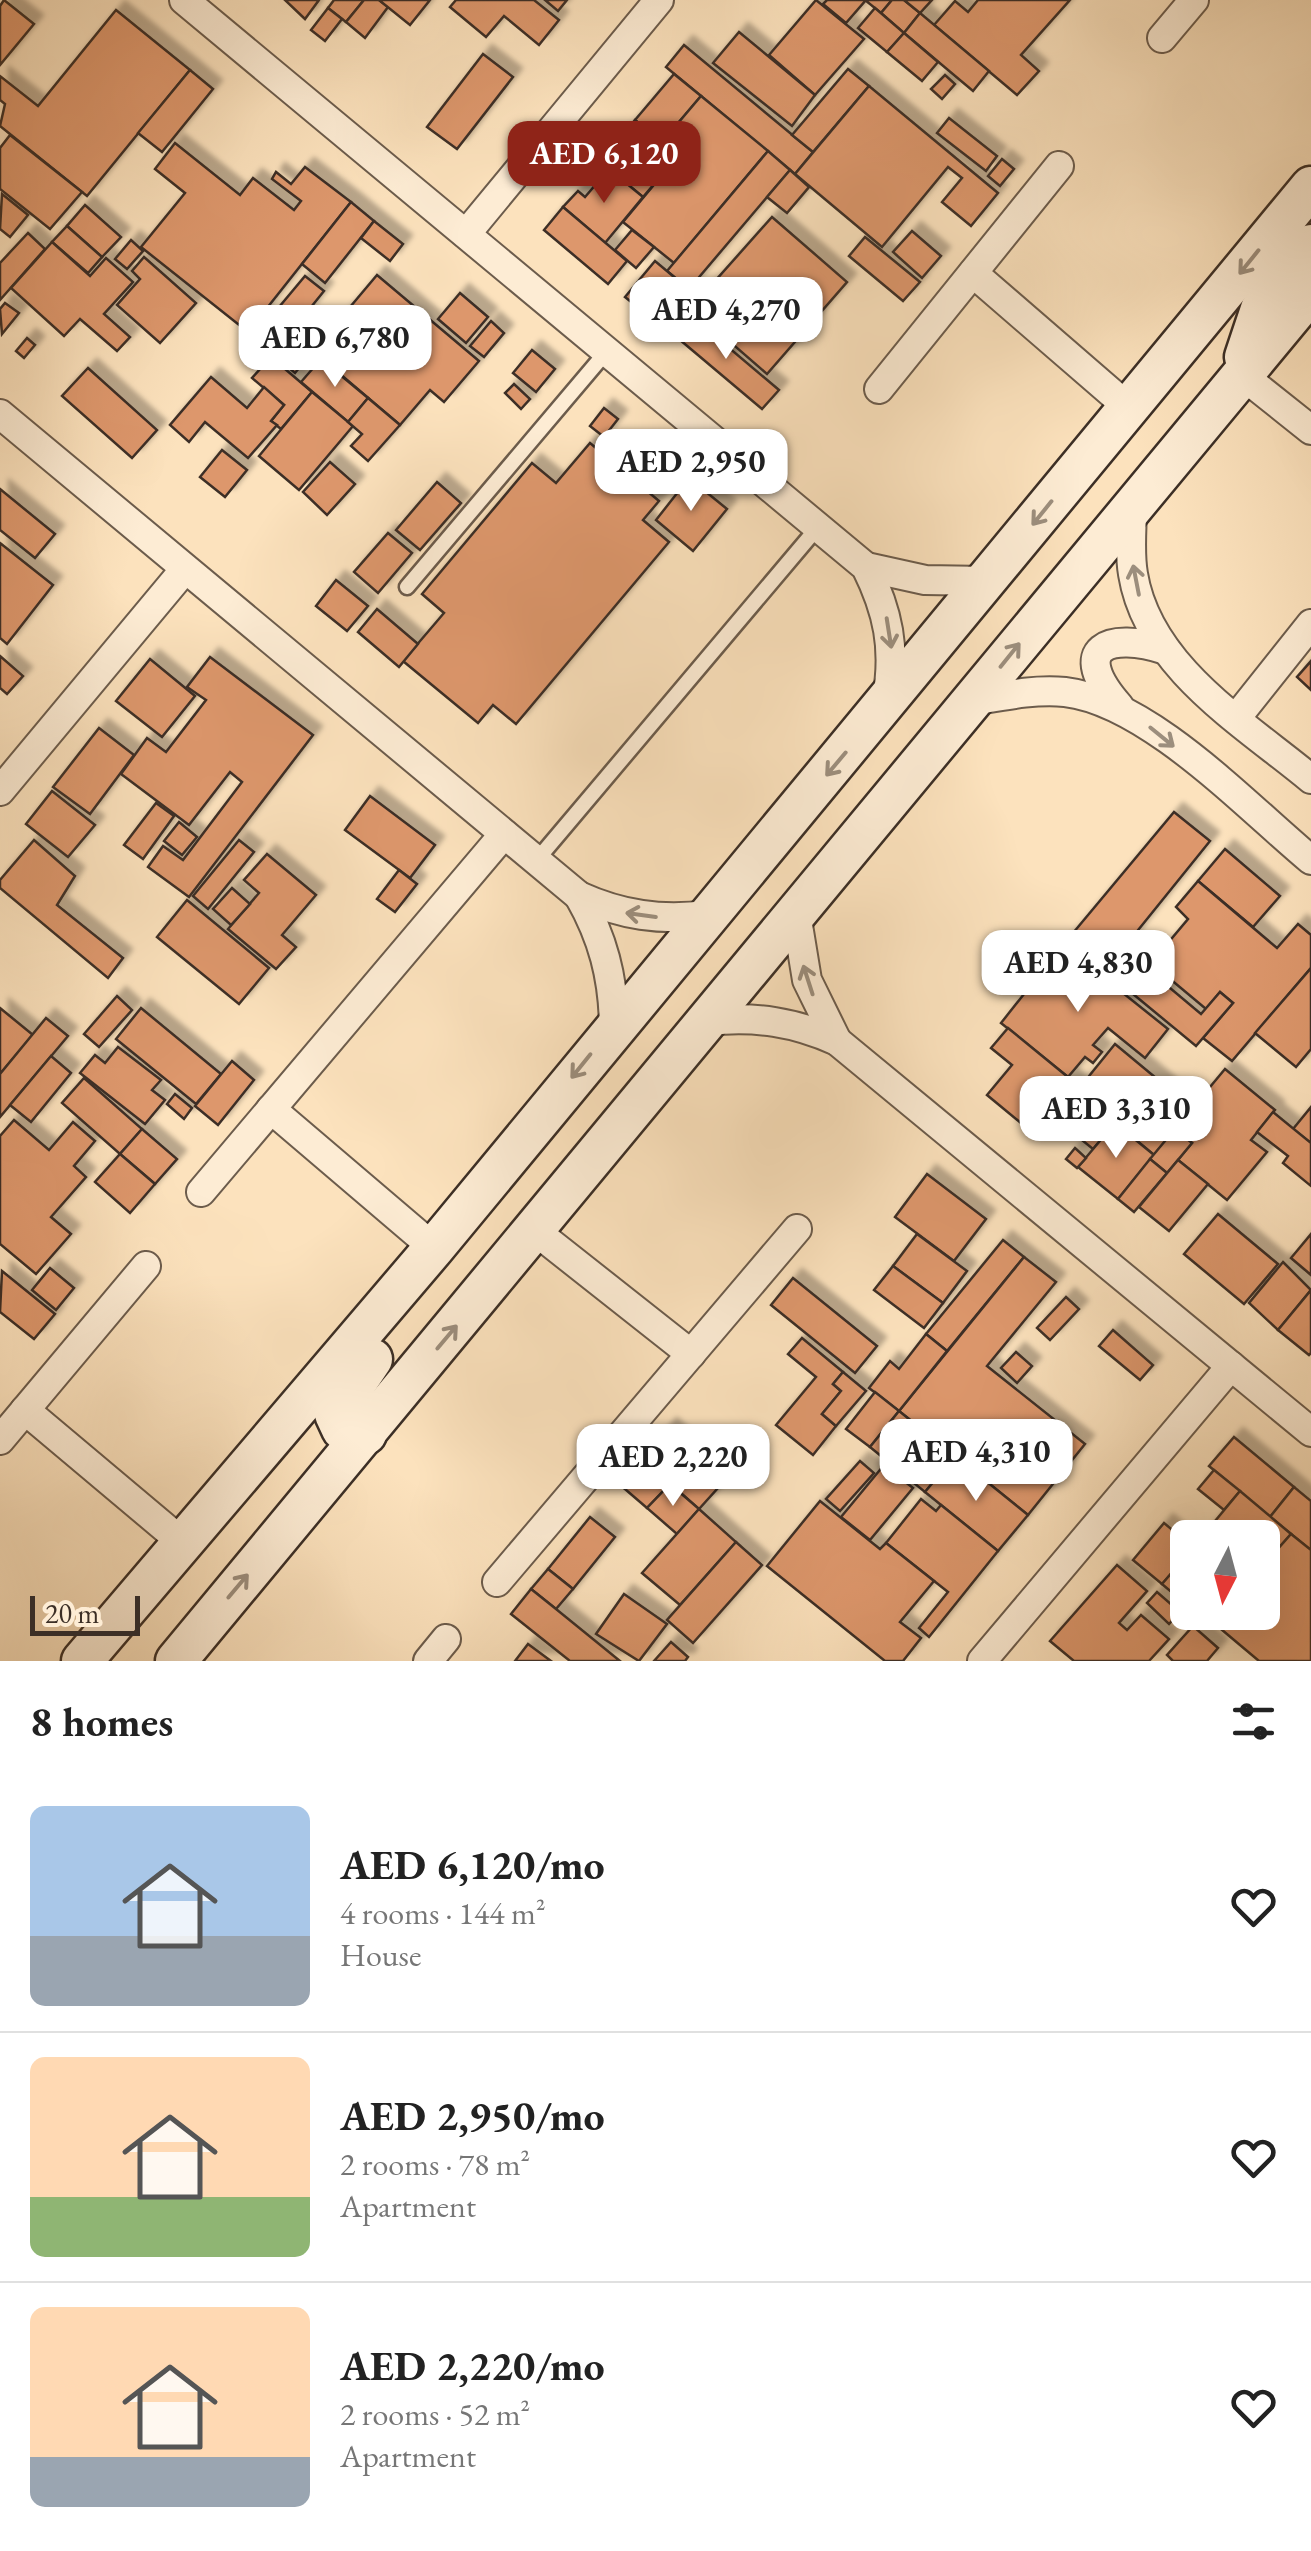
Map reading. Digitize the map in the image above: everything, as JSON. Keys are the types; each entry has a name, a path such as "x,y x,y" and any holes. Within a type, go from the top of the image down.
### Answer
{"main road":[{"path":"82,1661 434,1248 614,1025 886,704 1310,189"},
{"path":"1242,376 1254,322 1311,245"},
{"path":"176,1661 1311,292"},
{"path":"366,1434 342,1430 337,1406 420,1294 434,1248"}],"street":[{"path":"184,0 866,567 882,599 891,633 892,669 886,704"},
{"path":"466,234 660,0"},
{"path":"1162,38 1194,0"},
{"path":"879,388 1059,166"},
{"path":"972,273 1129,408"},
{"path":"1242,376 1311,430"},
{"path":"0,414 578,896 602,907 654,918 707,915"},
{"path":"1132,505 1133,574 1142,610 1166,650 1196,684 1311,779"},
{"path":"866,567 925,580 987,581"},
{"path":"0,791 185,569"},
{"path":"1236,717 1311,624"},
{"path":"1118,706 1096,676 1096,661 1103,648 1115,640 1129,639 1166,650"},
{"path":"972,701 1062,692 1118,706 1156,731 1311,860"},
{"path":"201,1192 504,834"},
{"path":"578,896 606,958 614,1025"},
{"path":"796,913 807,980 837,1040"},
{"path":"709,1021 788,1023 837,1040 1311,1432"},
{"path":"271,1109 434,1248"},
{"path":"498,1582 797,1229"},
{"path":"534,1230 691,1354"},
{"path":"0,1440 146,1266"},
{"path":"982,1661 1231,1366"},
{"path":"25,1410 182,1542"}],"lane":[{"path":"407,587 607,351"},
{"path":"536,861 818,527"}],"building":[{"path":"4,0 34,24 0,65 0,6"},
{"path":"285,0 319,0 305,19"},
{"path":"334,0 364,0 346,22 328,8"},
{"path":"364,0 379,0 388,7 365,38 346,22"},
{"path":"379,0 430,0 410,25"},
{"path":"456,0 534,0 559,20 539,45 504,16 486,37 450,7"},
{"path":"545,0 567,0 558,11"},
{"path":"816,0 864,39 815,95 769,55"},
{"path":"827,0 866,0 846,23 823,4"},
{"path":"865,0 892,0 881,13"},
{"path":"892,0 904,0 920,13 904,33 881,13"},
{"path":"904,0 932,0 920,13"},
{"path":"978,0 1070,0 1021,55 1039,71 1017,95 934,25 955,1 968,12"},
{"path":"328,8 342,19 325,41 311,30"},
{"path":"875,8 904,33 887,52 858,28"},
{"path":"116,10 190,70 87,196 0,126 5,104 0,100 0,76 38,106"},
{"path":"920,13 989,71 973,91 904,33"},
{"path":"739,32 815,95 792,126 713,63"},
{"path":"904,33 938,62 922,81 887,52"},
{"path":"684,45 813,152 795,174 666,67"},
{"path":"483,54 513,77 457,149 427,127"},
{"path":"848,69 869,86 813,152 792,135"},
{"path":"190,70 213,89 162,152 138,133"},
{"path":"674,74 701,96 662,142 635,120"},
{"path":"945,75 955,84 942,99 931,89"},
{"path":"869,86 998,193 971,226 942,202 962,178 948,167 882,247 795,174"},
{"path":"701,96 768,151 674,263 623,222 678,156 662,142"},
{"path":"949,118 997,156 986,171 937,133"},
{"path":"635,120 678,156 643,197 600,162"},
{"path":"10,135 82,192 50,229 0,189 0,148"},
{"path":"175,143 240,195 253,178 294,210 301,201 272,179 276,172 291,184 305,167 351,202 248,332 141,247 185,193 155,169"},
{"path":"768,151 790,170 689,289 667,271"},
{"path":"1002,159 1014,169 1000,186 988,176"},
{"path":"609,169 643,197 605,243 563,207 578,191 585,197"},
{"path":"790,170 809,187 787,213 767,197"},
{"path":"2,194 28,215 10,237 0,229"},
{"path":"351,202 374,221 325,283 302,264"},
{"path":"85,205 121,237 102,257 67,226"},
{"path":"563,207 627,261 608,284 544,230"},
{"path":"772,217 847,282 767,374 691,308"},
{"path":"374,221 403,244 390,261 361,238"},
{"path":"67,226 102,257 88,273 52,242"},
{"path":"632,230 654,247 636,268 615,250"},
{"path":"912,231 941,256 922,278 893,252"},
{"path":"28,233 45,249 0,300 0,263"},
{"path":"865,237 920,282 903,301 849,256"},
{"path":"131,240 143,251 127,269 115,259"},
{"path":"52,242 90,276 106,258 133,282 104,314 130,337 117,351 80,319 64,336 11,288"},
{"path":"144,257 196,303 160,343 117,305 140,279 132,271"},
{"path":"655,261 674,277 645,313 625,297"},
{"path":"377,275 479,361 444,402 430,390 400,425 313,351"},
{"path":"305,276 324,291 274,353 254,337"},
{"path":"668,290 686,303 666,329 649,315"},
{"path":"460,293 488,317 466,343 438,319"},
{"path":"5,303 19,313 2,334 0,309"},
{"path":"689,314 779,390 762,409 673,334"},
{"path":"491,321 504,333 484,357 470,346"},
{"path":"27,338 35,345 24,358 16,351"},
{"path":"288,340 308,357 295,373 275,356"},
{"path":"532,350 555,369 536,392 513,373"},
{"path":"271,357 312,392 281,429 271,421 284,405 252,378"},
{"path":"321,359 368,398 348,422 301,382"},
{"path":"88,368 157,430 132,458 62,396"},
{"path":"211,377 247,408 264,387 284,405 271,421 277,425 248,458 205,422 189,442 170,425"},
{"path":"514,384 530,399 521,409 505,393"},
{"path":"312,392 353,426 299,490 259,456"},
{"path":"368,398 400,425 368,461 351,446 362,434 348,422"},
{"path":"604,408 618,419 604,437 590,426"},
{"path":"590,443 659,501 643,520 669,542 516,724 493,705 478,723 403,661 444,613 422,594 532,463 556,483"},
{"path":"222,450 247,470 225,497 200,477"},
{"path":"330,462 355,484 327,515 303,492"},
{"path":"689,478 727,509 693,551 656,520"},
{"path":"437,482 461,503 420,550 396,530"},
{"path":"0,489 55,534 35,558 0,530"},
{"path":"388,533 412,553 378,593 354,572"},
{"path":"0,543 53,585 7,644 0,638"},
{"path":"336,580 368,606 347,631 316,606"},
{"path":"377,609 418,644 399,667 358,632"},
{"path":"0,656 23,676 7,694 0,688"},
{"path":"210,657 313,735 189,897 148,867 163,846 183,860 242,782 230,772 189,825 121,774 147,738 166,752 206,700 187,687"},
{"path":"150,659 195,696 162,737 116,701"},
{"path":"1311,661 1311,690 1297,677"},
{"path":"99,728 134,755 90,814 53,787"},
{"path":"52,791 95,825 68,857 26,824"},
{"path":"370,796 435,845 410,878 345,830"},
{"path":"156,803 174,816 143,859 124,845"},
{"path":"1174,812 1210,841 1101,976 1063,945"},
{"path":"179,822 197,837 182,855 164,841"},
{"path":"34,840 75,876 57,905 123,958 108,978 0,888 0,880"},
{"path":"239,840 254,852 208,909 193,896"},
{"path":"1225,849 1280,896 1253,927 1198,881"},
{"path":"267,854 316,895 282,935 296,947 276,969 228,929 259,893 244,880"},
{"path":"399,870 417,884 395,912 377,899"},
{"path":"1198,881 1277,948 1298,924 1311,935 1311,968 1232,1061 1203,1038 1233,1003 1220,992 1206,1009 1151,963 1188,919 1176,907"},
{"path":"232,888 250,904 231,925 213,909"},
{"path":"187,900 269,968 239,1004 157,937"},
{"path":"1063,945 1168,1029 1145,1058 1108,1028 1093,1045 1102,1052 1093,1063 1085,1057 1068,1077 1001,1023"},
{"path":"1145,967 1201,1014 1220,992 1233,1003 1196,1046 1127,989"},
{"path":"1311,968 1311,1049 1296,1067 1255,1033"},
{"path":"117,996 132,1010 99,1047 84,1034"},
{"path":"0,1008 33,1035 0,1074"},
{"path":"141,1008 221,1074 196,1104 116,1039"},
{"path":"46,1018 68,1036 0,1117 0,1074"},
{"path":"1008,1028 1080,1087 1038,1137 987,1095 1012,1065 991,1048"},
{"path":"1115,1044 1168,1088 1130,1135 1115,1123 1093,1149 1055,1118"},
{"path":"118,1047 161,1080 152,1090 165,1100 145,1124 80,1073 95,1055 105,1063"},
{"path":"51,1056 71,1073 31,1122 10,1105"},
{"path":"232,1061 254,1080 218,1125 195,1106"},
{"path":"1225,1069 1275,1110 1251,1140 1267,1152 1227,1200 1178,1160 1192,1143 1175,1129"},
{"path":"84,1078 142,1129 120,1154 62,1103"},
{"path":"175,1094 192,1108 184,1119 167,1104"},
{"path":"1154,1106 1178,1126 1154,1155 1130,1135"},
{"path":"1311,1107 1311,1143 1293,1129"},
{"path":"1273,1112 1311,1143 1311,1186 1283,1163 1288,1156 1257,1132"},
{"path":"14,1120 49,1150 73,1122 95,1141 74,1166 86,1177 51,1217 71,1234 36,1274 0,1244 0,1136"},
{"path":"1115,1123 1154,1155 1118,1199 1078,1167"},
{"path":"142,1129 177,1159 155,1184 120,1154"},
{"path":"1175,1129 1192,1143 1167,1173 1150,1159"},
{"path":"1075,1148 1086,1158 1077,1168 1066,1159"},
{"path":"120,1154 155,1184 130,1213 95,1182"},
{"path":"1150,1159 1167,1173 1134,1212 1118,1199"},
{"path":"1178,1160 1208,1184 1169,1231 1139,1207"},
{"path":"927,1174 986,1219 954,1261 895,1217"},
{"path":"1218,1214 1278,1264 1244,1304 1184,1254"},
{"path":"917,1234 967,1271 943,1303 893,1266"},
{"path":"1311,1234 1311,1275 1291,1258"},
{"path":"1003,1240 1024,1257 947,1351 926,1334"},
{"path":"1024,1257 1056,1282 987,1366 1085,1444 1028,1515 899,1411"},
{"path":"1283,1262 1311,1290 1278,1330 1249,1303"},
{"path":"893,1266 943,1303 924,1328 874,1290"},
{"path":"50,1268 74,1288 56,1310 32,1290"},
{"path":"2,1271 55,1314 34,1339 0,1312"},
{"path":"793,1278 877,1346 855,1373 771,1305"},
{"path":"1311,1290 1311,1353 1309,1355 1278,1330"},
{"path":"1066,1297 1079,1309 1050,1340 1037,1328"},
{"path":"1113,1330 1153,1365 1140,1380 1099,1346"},
{"path":"926,1334 947,1351 899,1411 869,1388 890,1361 899,1369"},
{"path":"802,1338 843,1372 833,1384 841,1391 822,1414 836,1426 813,1455 776,1425 816,1377 788,1354"},
{"path":"1016,1352 1032,1366 1017,1383 1001,1368"},
{"path":"843,1372 866,1391 836,1426 822,1414 841,1391 833,1384"},
{"path":"875,1392 899,1411 870,1447 846,1429"},
{"path":"899,1411 955,1456 925,1492 870,1447"},
{"path":"668,1427 726,1479 699,1509 640,1457"},
{"path":"1234,1437 1294,1487 1270,1517 1209,1466"},
{"path":"955,1456 1028,1515 998,1551 925,1492"},
{"path":"640,1457 670,1484 647,1508 618,1483"},
{"path":"860,1461 874,1473 840,1511 826,1499"},
{"path":"884,1465 913,1488 870,1540 841,1517"},
{"path":"1214,1470 1240,1491 1224,1510 1198,1489"},
{"path":"670,1484 699,1509 677,1534 647,1508"},
{"path":"1294,1487 1311,1501 1311,1550 1280,1525 1280,1520 1270,1517"},
{"path":"1240,1491 1274,1520 1216,1520"},
{"path":"921,1499 936,1511 941,1505 998,1551 929,1637 919,1628 948,1592 886,1543"},
{"path":"820,1501 880,1549 886,1543 934,1581 900,1622 921,1638 903,1661 885,1661 767,1566"},
{"path":"699,1509 736,1542 680,1605 642,1573"},
{"path":"590,1517 615,1537 573,1589 548,1569"},
{"path":"1164,1523 1170,1528 1170,1575 1162,1584 1133,1560"},
{"path":"1280,1525 1291,1534 1280,1547"},
{"path":"1291,1534 1311,1550 1311,1661 1259,1661 1222,1630 1280,1630 1280,1547"},
{"path":"736,1542 762,1565 693,1643 667,1620"},
{"path":"1117,1565 1147,1591 1119,1623 1127,1630 1141,1615 1169,1639 1149,1661 1074,1661 1050,1641"},
{"path":"548,1569 573,1589 556,1609 531,1589"},
{"path":"1170,1575 1170,1591 1162,1584"},
{"path":"531,1589 620,1661 570,1661 511,1614"},
{"path":"1157,1592 1170,1603 1170,1623 1169,1624 1147,1603"},
{"path":"624,1594 667,1624 639,1661 596,1634"},
{"path":"1189,1630 1198,1630 1218,1648 1207,1661 1173,1661 1167,1655"},
{"path":"671,1642 688,1657 685,1661 654,1661"},
{"path":"528,1644 551,1661 515,1661"}]}
